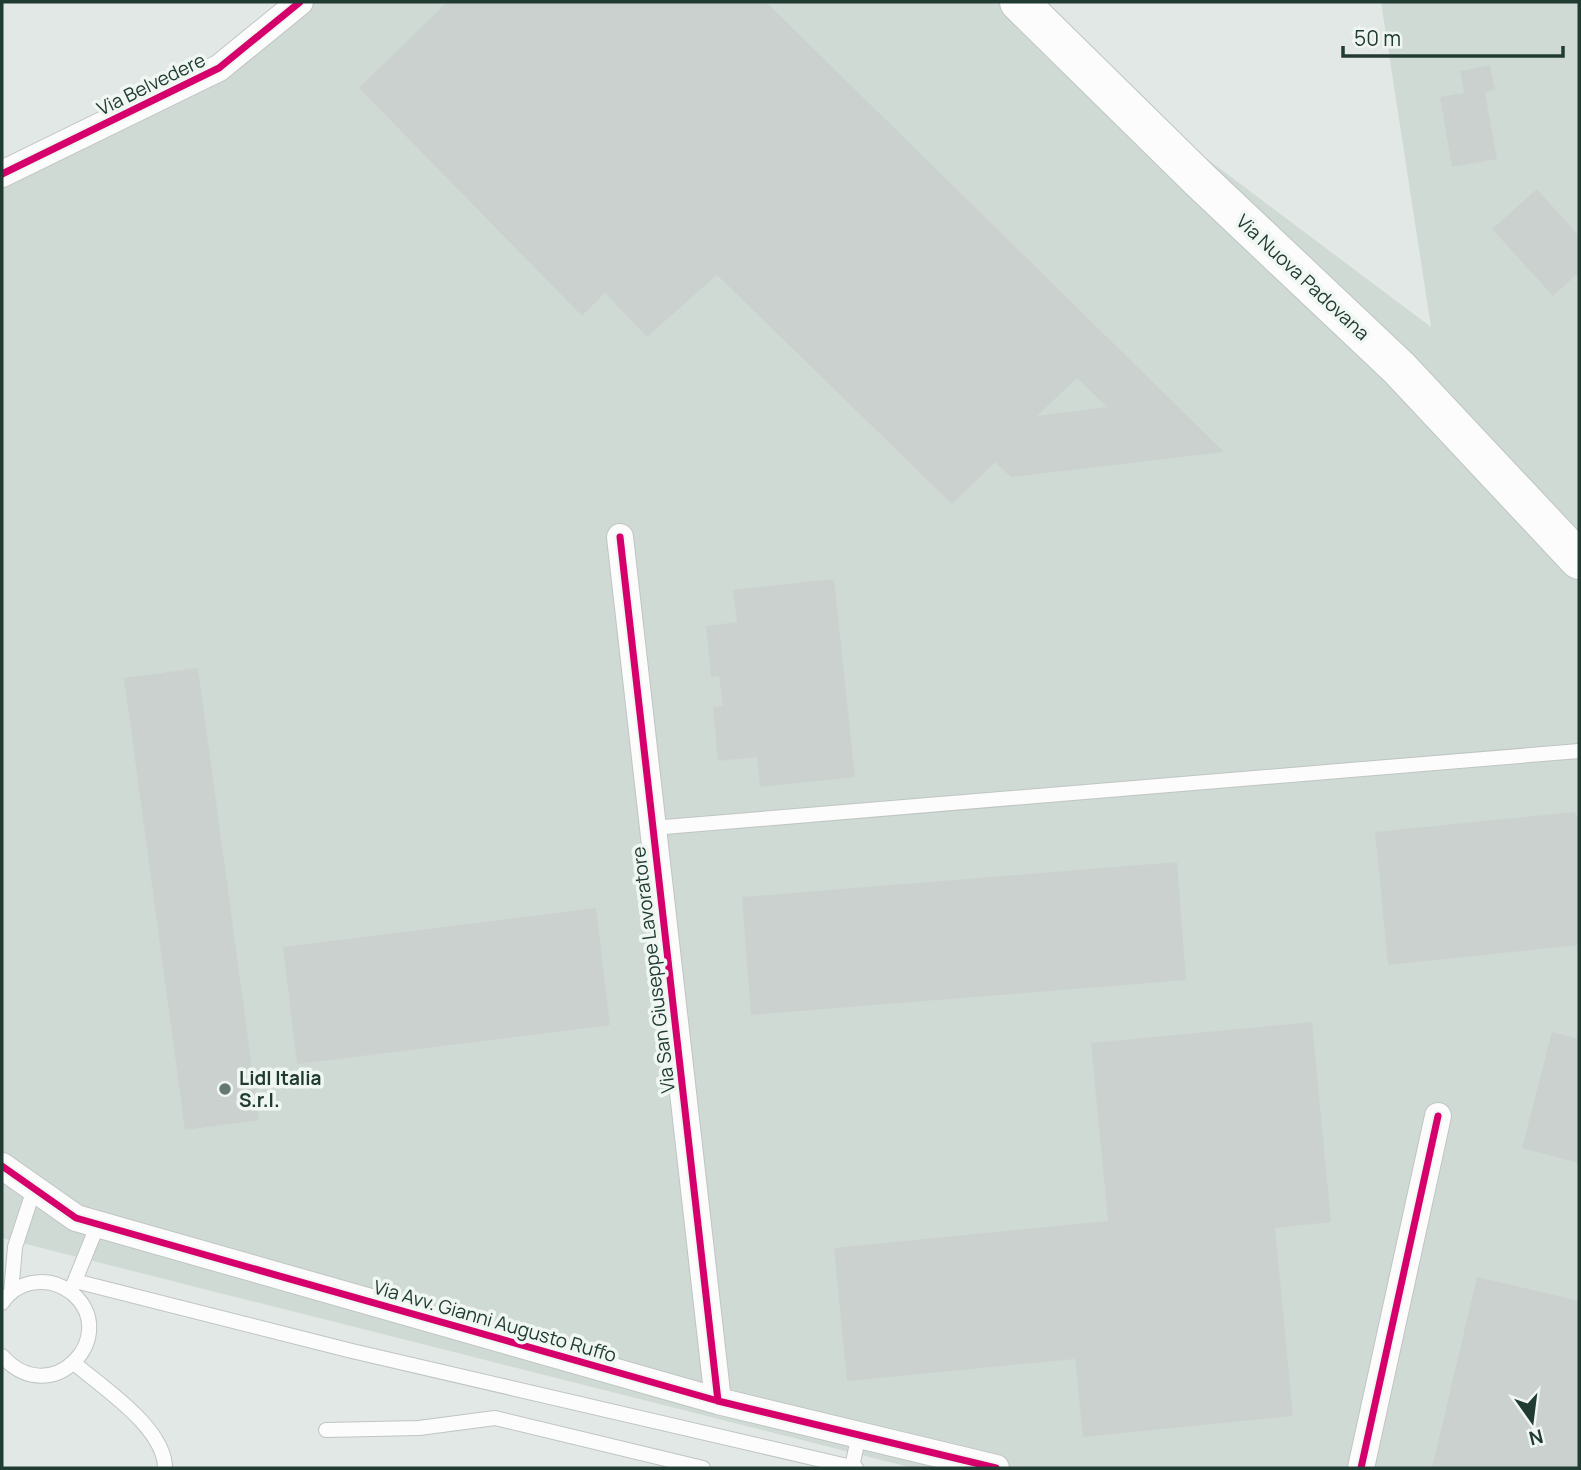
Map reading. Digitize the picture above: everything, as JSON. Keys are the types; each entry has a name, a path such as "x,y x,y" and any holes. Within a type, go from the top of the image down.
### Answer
{"main road":[{"name":"Via Nuova Padovana","path":"1020,2 1200,180 1399,368 1579,560"}],"street":[{"name":"Via Belvedere","path":"2,174 219,68 300,2"},
{"name":"Via San Giuseppe Lavoratore","path":"620,537 718,1401"},
{"path":"1361,1468 1438,1116"},
{"name":"Via Avv. Gianni Augusto Ruffo","path":"2,1166 76,1218 718,1401 996,1468"}],"lane":[{"path":"652,828 1579,751"},
{"path":"6,1298 15,1247 34,1189"},
{"path":"2,1356 11,1366 25,1374 40,1376 56,1375 80,1356 87,1342 89,1327 85,1311 73,1287 98,1224"},
{"path":"6,1298 19,1287 34,1282 50,1282 854,1467 859,1434"},
{"path":"74,1363 156,1437 166,1468"},
{"path":"326,1430 419,1428 495,1418 704,1468"}],"shaded area":[{"path":"300,2 1019,2 1091,72 1431,327 1381,2 1579,2 1579,1468 913,1468 2,1238 2,174 219,68"}],"building":[{"path":"447,2 766,2 1224,452 1011,477 995,462 952,504 717,275 647,337 605,293 582,316 359,88","holes":["1077,378 1107,407 1037,416"]},
{"path":"1490,65 1495,90 1485,92 1497,159 1452,167 1440,97 1464,93 1460,71"},
{"path":"1537,189 1579,236 1579,272 1553,296 1492,229"},
{"path":"834,579 855,777 760,787 757,757 718,761 713,707 723,706 719,676 711,677 706,626 737,622 733,590"},
{"path":"198,668 259,1120 185,1130 124,678"},
{"path":"1574,812 1579,818 1579,945 1388,965 1375,832"},
{"path":"1177,862 1186,980 751,1015 742,897"},
{"path":"596,908 610,1025 297,1064 283,947"},
{"path":"1312,1022 1331,1222 1275,1228 1293,1416 1083,1437 1075,1359 847,1381 834,1248 1108,1221 1091,1043"},
{"path":"1552,1032 1579,1039 1579,1163 1522,1148"},
{"path":"1477,1277 1579,1301 1579,1468 1432,1468"}],"cycle path":[{"path":"2,174 219,68 300,2"},
{"path":"620,537 718,1401"},
{"path":"1361,1468 1438,1116"},
{"path":"2,1166 76,1218 718,1401 996,1468"}],"place":[{"name":"Lidl Italia S.r.l.","path":"225,1089"}]}
